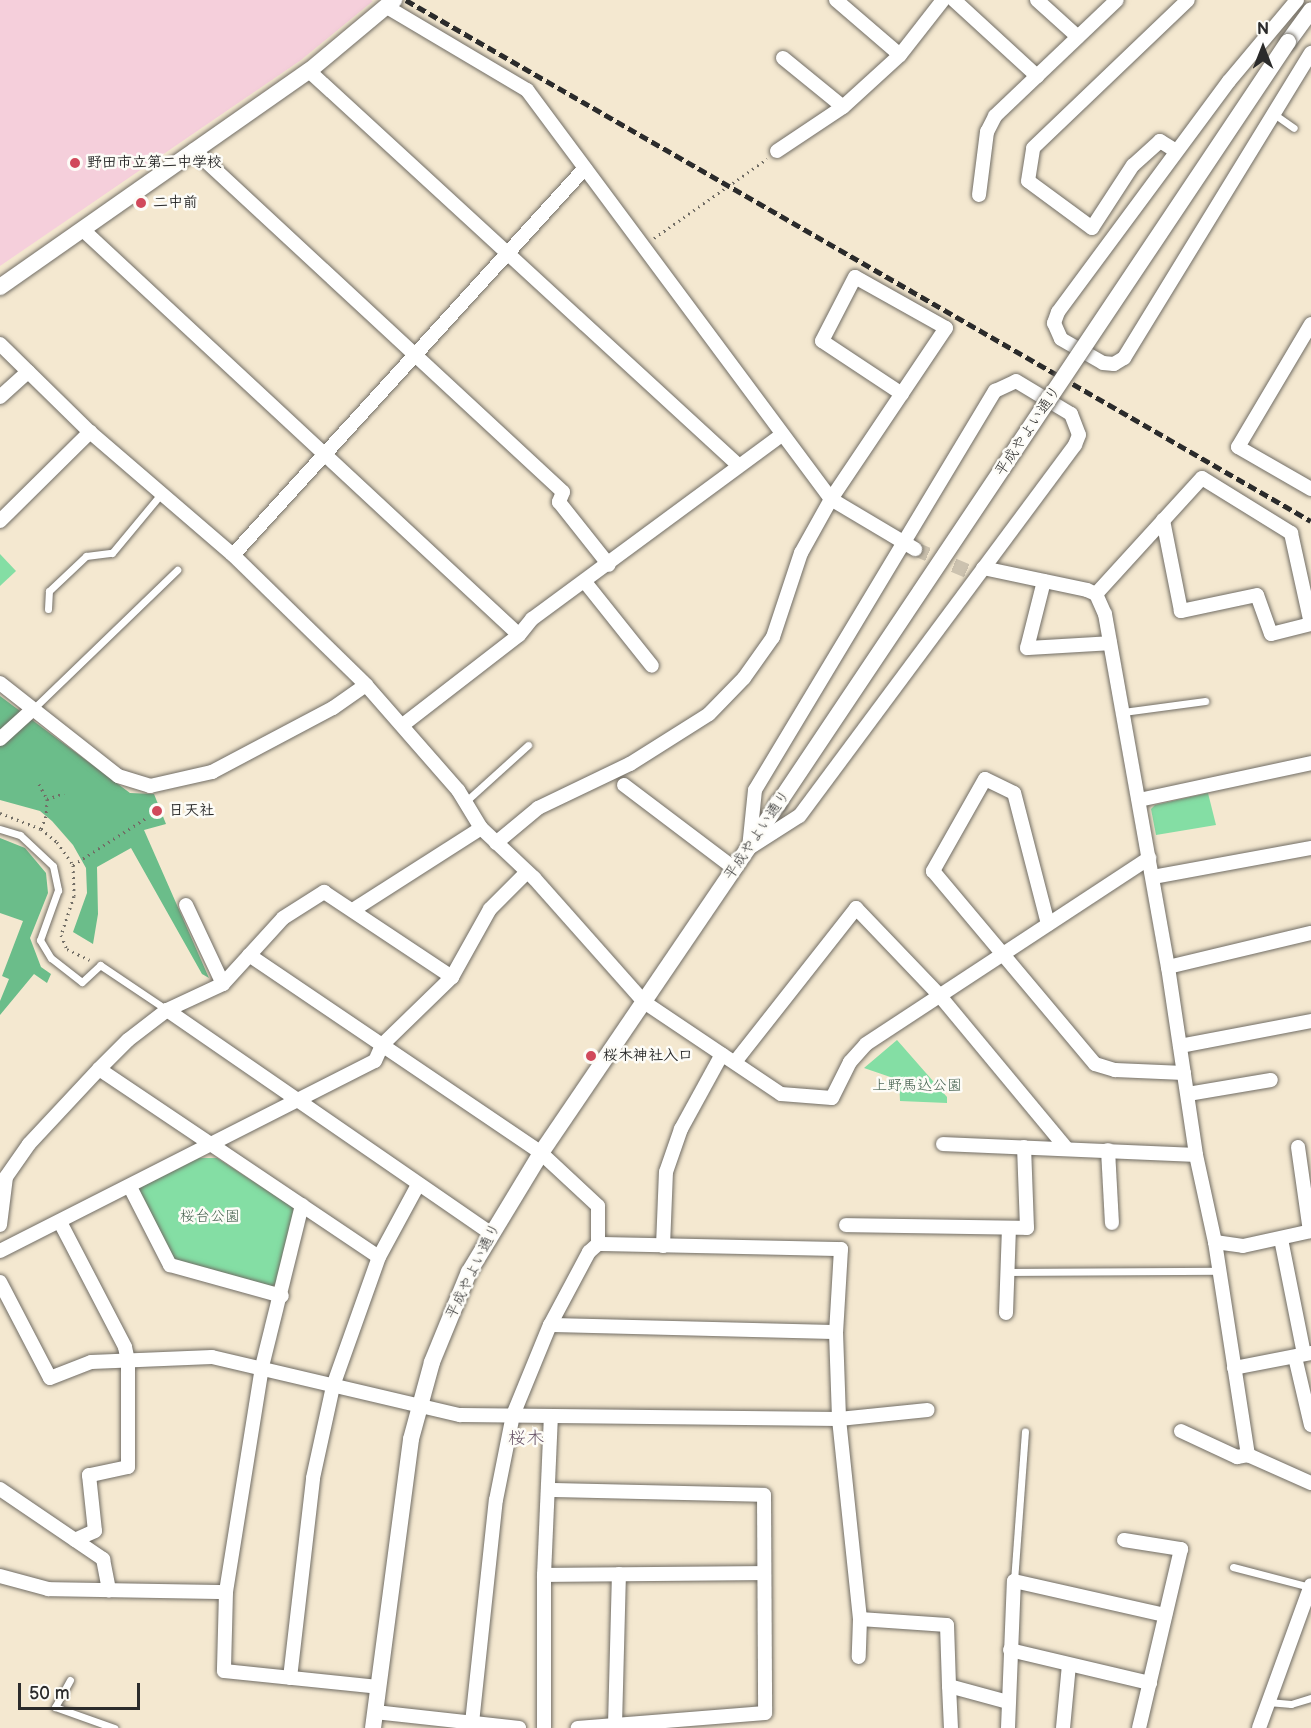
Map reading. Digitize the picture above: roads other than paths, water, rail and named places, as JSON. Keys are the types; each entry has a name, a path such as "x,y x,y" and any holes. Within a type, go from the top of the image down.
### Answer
{"street":[{"path":"836,0 900,55"},
{"path":"777,151 843,106 900,55 943,0"},
{"path":"954,0 1037,76"},
{"path":"1037,0 1078,37"},
{"path":"979,195 987,132 995,117 1117,0"},
{"path":"1168,0 1184,6 1033,148 1028,181 1092,228 1133,165 1160,141 1176,151"},
{"path":"0,287 309,71 391,3 527,90 831,499 910,545"},
{"path":"1290,3 1176,151 1058,312 1054,323 1061,339 1103,363 1114,364 1130,351 1311,53"},
{"name":"平成やよい通り","path":"374,1720 404,1477 418,1406 447,1323 489,1232 1311,10"},
{"path":"783,58 843,106"},
{"path":"309,71 738,465"},
{"path":"194,150 563,492 559,502 609,565"},
{"path":"233,555 323,453 585,168"},
{"path":"82,229 519,635"},
{"path":"496,843 538,808 630,764 709,714 744,678 773,637 801,553 831,499 902,394 946,328 855,277 822,341 902,394"},
{"path":"1311,324 1238,447 1311,489"},
{"path":"0,344 90,432 233,555 404,724"},
{"path":"0,397 28,372"},
{"path":"1016,381 1071,414 1079,435 1076,445 799,816 749,848 755,790 910,545 995,390 1016,381"},
{"path":"0,520 90,432"},
{"path":"782,435 738,465 609,565 532,619 519,635 401,727 465,802 481,828 527,872 644,1002 781,1094 832,1098 850,1062 866,1044 1149,858"},
{"path":"1096,594 1163,520 1202,478 1291,533 1311,624 1271,634 1257,595 1180,611 1163,520"},
{"path":"983,568 1096,594"},
{"path":"1044,581 1026,648 1110,643"},
{"path":"585,582 652,666"},
{"path":"1096,594 1110,643 1153,877 1196,1155 1215,1242 1248,1455"},
{"path":"0,682 32,710 118,776 150,786 212,772 333,708 366,685"},
{"path":"0,739 32,710"},
{"path":"1139,800 1311,764"},
{"path":"1048,924 1014,794 985,779 933,871 1000,956 1095,1064 1115,1070 1184,1073"},
{"path":"624,785 735,869"},
{"path":"353,910 481,828"},
{"path":"1153,877 1311,848"},
{"path":"0,1251 130,1187 210,1144 299,1102 375,1061 382,1046 452,977 490,909 527,872"},
{"path":"0,1225 3,1180 29,1144 99,1069 128,1040 167,1010 222,984 284,918 324,892 452,977"},
{"path":"186,905 222,984"},
{"path":"735,1062 856,908 940,996 1066,1148"},
{"path":"1168,967 1311,933"},
{"path":"249,956 541,1153 598,1206 598,1244"},
{"path":"167,1010 489,1232"},
{"path":"1180,1046 1311,1021"},
{"path":"663,1246 666,1172 681,1129 722,1054"},
{"path":"99,1069 379,1257"},
{"path":"1188,1094 1271,1080"},
{"path":"943,1144 1196,1155"},
{"path":"846,1225 1027,1228 1024,1147"},
{"path":"1215,1242 1243,1246 1311,1231 1298,1147"},
{"path":"1108,1150 1112,1223"},
{"path":"290,1678 313,1478 333,1386 379,1257 418,1185"},
{"path":"130,1187 170,1265 282,1296"},
{"path":"302,1205 282,1296 262,1367 226,1592 224,1671 378,1687"},
{"path":"60,1222 125,1347 128,1361 128,1467 89,1474 95,1531 75,1540"},
{"path":"1006,1313 1009,1228"},
{"path":"1281,1239 1303,1355 1311,1425"},
{"path":"472,1723 496,1500 513,1415 550,1325 589,1252 598,1244 842,1249 836,1332 839,1419 860,1619 859,1658"},
{"path":"0,1282 50,1378 91,1362 212,1357 460,1415 839,1419 928,1410"},
{"path":"550,1325 836,1332"},
{"path":"1234,1368 1303,1355"},
{"path":"544,1728 544,1575 550,1490 551,1416"},
{"path":"1181,1431 1237,1457 1248,1455 1311,1483"},
{"path":"0,1489 103,1559 109,1590"},
{"path":"550,1490 764,1495 765,1713 578,1728"},
{"path":"1124,1540 1180,1549 1139,1728"},
{"path":"544,1575 764,1573"},
{"path":"615,1725 619,1574"},
{"path":"0,1576 48,1589 226,1592"},
{"path":"1008,1728 1014,1581 1165,1615"},
{"path":"1259,1728 1305,1610 1311,1586"},
{"path":"860,1619 947,1625 951,1728"},
{"path":"1010,1650 1150,1683"},
{"path":"1063,1728 1069,1665"},
{"path":"949,1686 1008,1702"},
{"path":"374,1720 472,1723 519,1728"}],"lane":[{"path":"1274,114 1294,128"},
{"path":"48,609 49,591 86,556 112,553 161,494"},
{"path":"32,710 177,570"},
{"path":"1123,712 1205,701"},
{"path":"465,802 528,745"},
{"path":"0,829 20,835 53,866 58,890 40,940 51,958 82,982 100,965 167,1010"},
{"path":"1007,1272 1220,1271"},
{"path":"1014,1581 1025,1431"},
{"path":"1233,1567 1311,1586"},
{"path":"70,1680 55,1707 114,1728"},
{"path":"1268,1702 1291,1704 1311,1698"}],"tunnel":[{"path":"915,549 977,575"}],"railway":[{"path":"406,0 1311,521"}],"place":[{"name":"野田市立第二中学校","path":"75,163"},
{"name":"二中前","path":"141,203"},
{"name":"日天社","path":"157,811"},
{"name":"桜木神社入口","path":"591,1056"}],"district":[{"name":"桜木","path":"526,1439"}],"park label":[{"name":"上野馬込公園","path":"917,1086"},
{"name":"桜台公園","path":"210,1217"}]}
